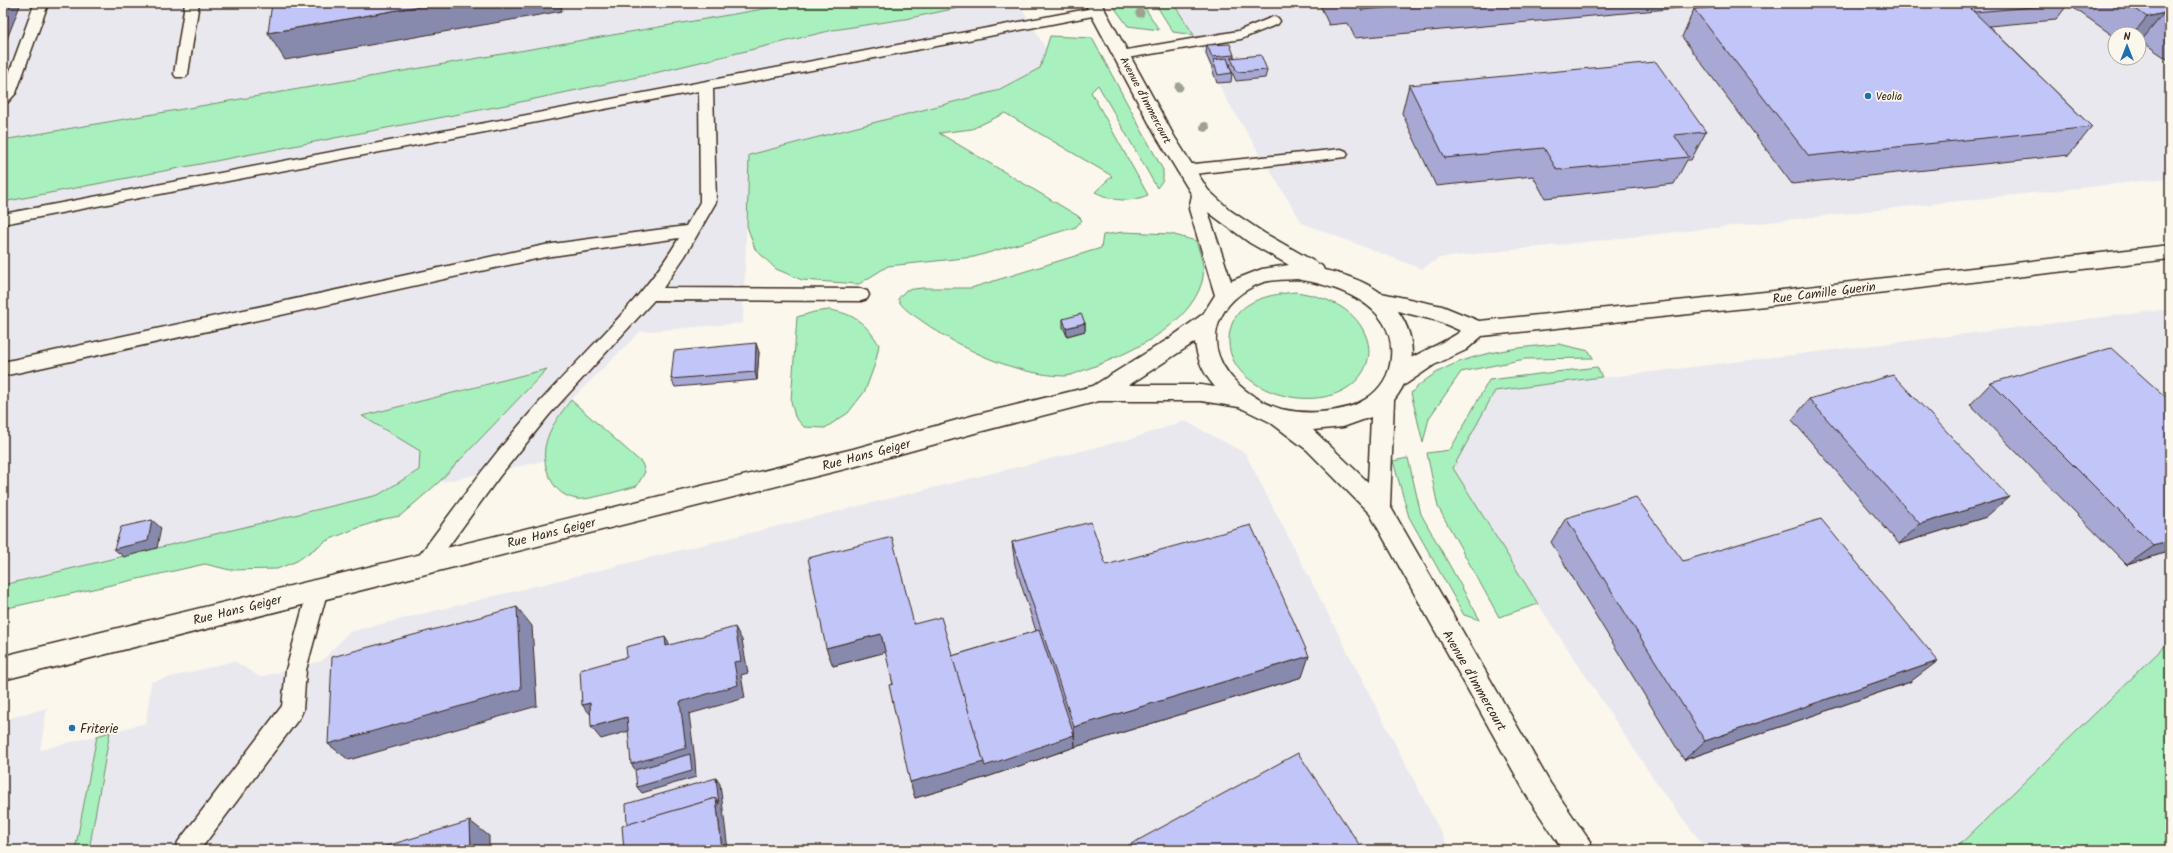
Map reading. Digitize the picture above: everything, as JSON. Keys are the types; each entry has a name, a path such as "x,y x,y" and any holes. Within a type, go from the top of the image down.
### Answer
{"street":[{"name":"Avenue d'Immercourt","path":"1096,7 1185,170 1201,195 1224,216 1257,238 1289,258 1325,276"},
{"path":"1201,195 1198,209 1225,295"},
{"name":"Rue Camille Guerin","path":"1372,298 1442,314 1477,329 1765,299 2170,252"},
{"path":"1297,272 1325,276 1358,288 1372,298 1386,312 1397,327 1402,344 1403,362 1398,378 1383,398 1366,410 1345,418 1321,421 1296,420 1272,414 1240,399 1221,381 1208,361 1204,340 1208,320 1225,295 1245,282 1270,274 1297,272"},
{"name":"Rue Hans Geiger","path":"1099,393 1177,344 1208,320"},
{"path":"1398,378 1427,359 1458,344 1477,329"},
{"name":"Rue Hans Geiger","path":"3,668 853,458 975,424 1099,393 1201,393 1240,399"},
{"path":"1378,507 1383,398"},
{"name":"Avenue d'Immercourt","path":"1272,414 1300,432 1315,444 1378,507 1540,792 1579,850"}],"lane":[{"path":"3,99 9,93 41,4 39,3"},
{"path":"181,74 192,3"},
{"path":"3,219 706,86 1096,7"},
{"path":"1121,55 1241,35 1273,21"},
{"path":"424,563 492,472 543,410 650,294 691,231 708,202 706,86"},
{"path":"1185,170 1341,154"},
{"path":"3,369 545,251 691,231"},
{"path":"650,294 861,295"},
{"path":"186,850 292,710 296,670 318,589"}],"shaded area":[{"path":"3,3 798,3 3,140"},
{"path":"982,3 1019,3 1046,49 1040,68 996,91 749,155 743,323 640,332 571,400 556,419 546,440 544,461 378,495 3,585 3,202 511,104 638,77 833,30 905,19"},
{"path":"1173,3 2170,3 2170,178 1439,258 1422,269 1302,223 1224,95 1199,42"},
{"path":"2170,309 2170,850 1707,850 1661,790 1538,604 1453,468 1495,391"},
{"path":"1185,421 1245,453 1450,850 3,850 3,720 47,708 40,750 146,723 151,682 234,661 260,677 322,661 349,632 1134,438"}],"green space":[{"path":"798,3 982,3 905,19 833,30 638,77 511,104 3,202 3,140"},
{"path":"1111,3 1142,3 1159,30 1128,26"},
{"path":"1155,3 1173,3 1194,35 1173,32"},
{"path":"1050,36 1092,38 1163,170 1163,180 1157,188 1098,85 1091,92 1148,195 1141,198 1121,200 1095,192 1112,176 1005,113 972,129 939,133 1078,216 1082,220 1076,227 974,257 888,266 859,284 802,280 776,269 755,249 747,226 749,155 996,91 1040,68"},
{"path":"1123,232 1171,234 1196,241 1203,266 1202,282 1195,298 1185,312 1156,336 1140,346 1106,362 1070,375 1064,376 1027,371 989,359 954,341 908,312 898,299 906,290 922,288 971,288 1101,248 1103,235"},
{"path":"1296,292 1317,296 1336,304 1353,317 1360,325 1367,339 1369,353 1363,372 1347,388 1325,397 1301,398 1276,393 1254,383 1238,367 1229,348 1232,324 1236,316 1250,303 1268,296"},
{"path":"829,310 852,317 870,331 879,345 875,364 865,391 848,413 825,428 804,427 795,417 791,401 797,317 814,312"},
{"path":"1559,344 1589,351 1593,358 1525,359 1461,372 1429,418 1423,443 1411,393 1426,380 1442,369 1480,355 1520,348"},
{"path":"1597,367 1602,377 1495,391 1453,468 1538,604 1499,617 1438,507 1427,453 1450,450 1489,380"},
{"path":"547,369 438,483 400,516 384,519 326,541 297,561 277,569 230,570 205,564 3,609 3,585 378,495 419,470 420,451 362,416"},
{"path":"571,400 642,463 645,472 637,486 597,497 582,499 569,497 556,487 546,469 545,448 552,428"},
{"path":"1408,458 1421,514 1480,620 1464,615 1409,517 1393,461"},
{"path":"2170,641 2170,850 1954,850"},
{"path":"110,732 89,850 75,850 97,736"}],"building":[{"path":"272,3 437,3 268,33"},
{"path":"1357,3 1440,3 1361,10"},
{"name":"Veolia","path":"1765,3 1965,3 2092,127 1809,156 1694,9"},
{"path":"1965,3 2067,3 2068,4 1975,12"},
{"path":"2127,3 2170,3 2170,17 2164,13 2147,17"},
{"path":"1230,44 1234,55 1212,57 1207,45"},
{"path":"1261,55 1267,70 1237,72 1231,58"},
{"path":"1227,58 1232,73 1218,75 1213,60"},
{"path":"1656,62 1706,132 1674,135 1689,157 1557,170 1544,148 1445,158 1409,85"},
{"path":"1081,314 1085,323 1066,328 1063,319"},
{"path":"756,343 755,372 671,379 674,351"},
{"path":"2111,348 2170,401 2170,541 2154,546 1991,383"},
{"path":"1893,375 2009,497 1920,524 1809,399"},
{"path":"1636,497 1683,561 1821,519 1938,661 1705,741 1566,518"},
{"path":"152,520 148,541 114,549 121,527"},
{"path":"1091,522 1106,565 1251,525 1309,656 1074,727 1012,542"},
{"path":"892,537 914,624 941,617 984,762 910,782 889,685 893,684 881,634 826,648 808,558"},
{"path":"517,607 521,689 328,744 332,657"},
{"path":"735,627 741,661 734,662 738,685 680,702 686,748 631,764 627,717 591,727 590,703 582,705 580,670 627,657 626,647 665,637 666,646"},
{"path":"1039,630 1074,735 985,766 952,656"},
{"path":"1298,753 1363,850 1120,850"},
{"path":"690,754 692,771 637,787 635,770"},
{"path":"716,778 719,804 716,798 627,825 626,804"},
{"path":"716,798 722,850 624,850 622,826"},
{"path":"470,821 471,850 373,850"},
{"path":"227,846 234,850 224,850"}],"place":[{"name":"Veolia","path":"1868,96"},
{"name":"Friterie","path":"72,728"}]}
